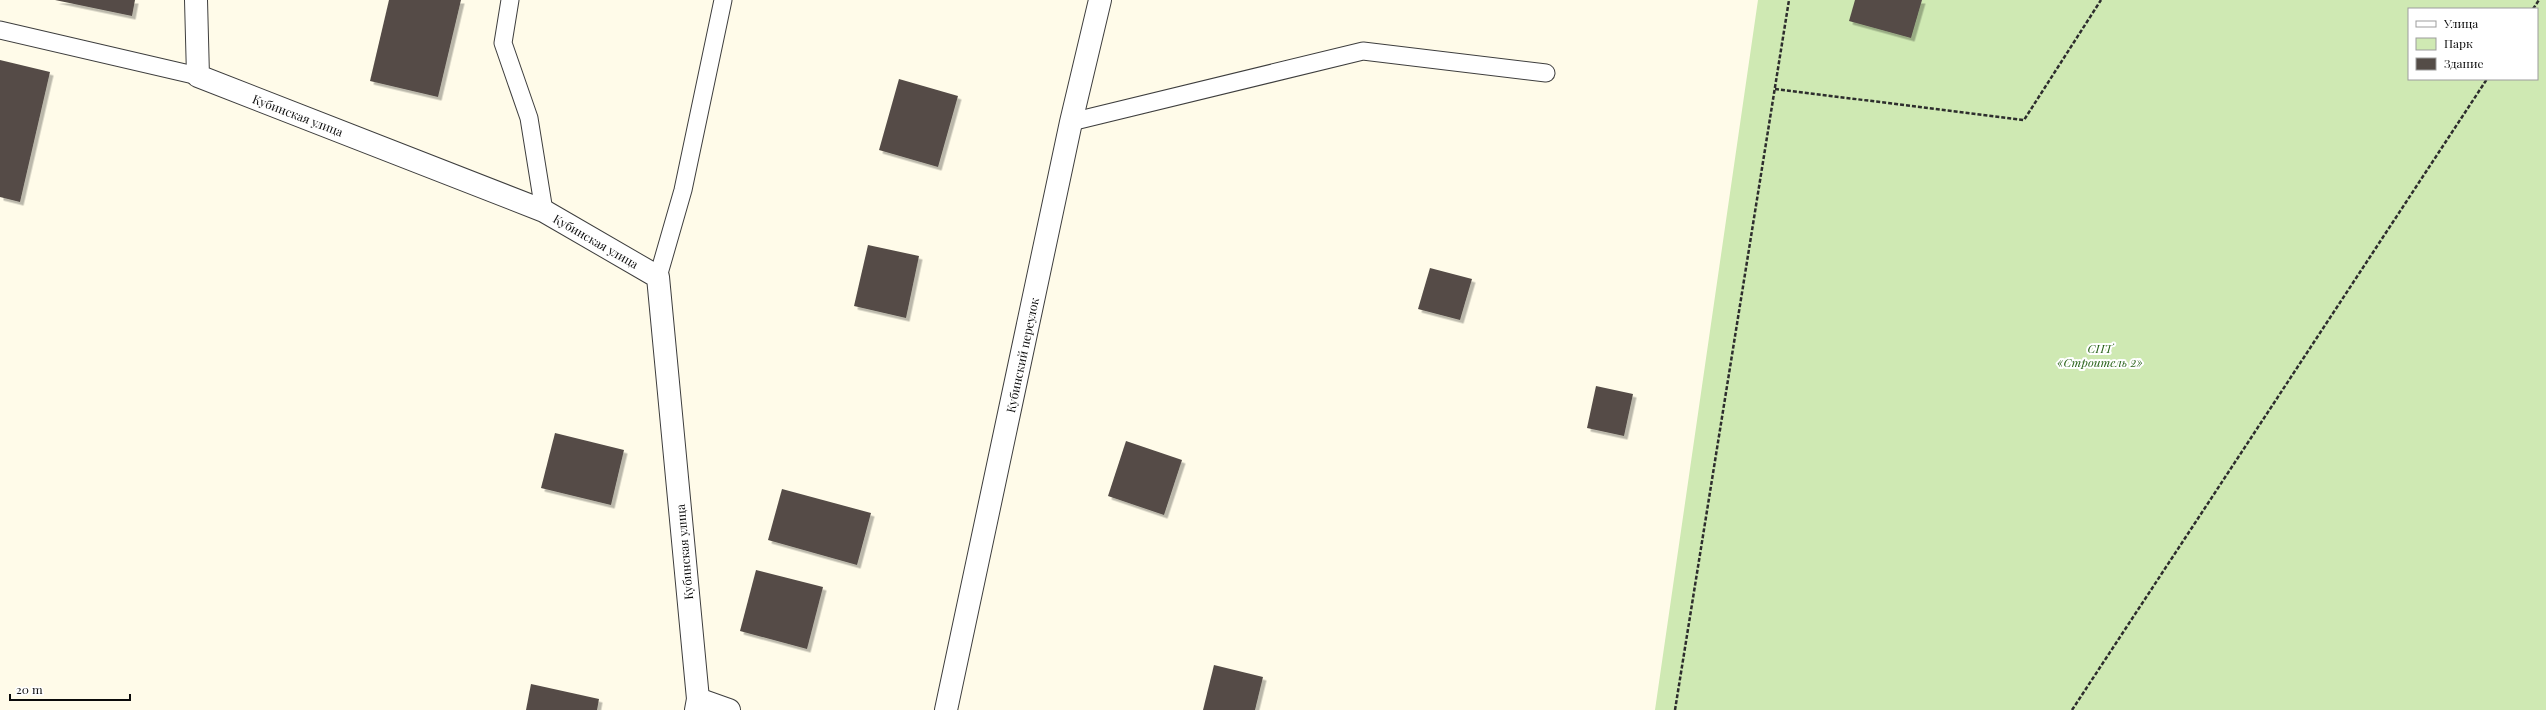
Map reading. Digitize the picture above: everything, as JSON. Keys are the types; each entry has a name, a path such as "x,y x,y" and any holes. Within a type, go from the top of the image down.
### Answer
{"street":[{"path":"196,0 198,76"},
{"name":"Кубинский переулок","path":"946,710 1071,122 1100,0"},
{"name":"Кубинская улица","path":"198,76 544,211 658,277 697,704"},
{"path":"697,704 729,710"}],"lane":[{"path":"510,0 503,43 529,118 544,211"},
{"path":"658,277 683,190 723,0"},
{"path":"0,30 198,76"},
{"path":"1071,122 1363,51 1546,73"}],"path":[{"path":"1675,710 1789,0"},
{"path":"1775,90 2024,120 2101,0"},
{"path":"2072,710 2486,80"}],"green space":[{"name":"СНТ «Строитель 2»","path":"1758,0 2546,0 2546,710 1655,710"}],"building":[{"path":"55,0 135,0 132,16"},
{"path":"389,0 461,0 438,97 370,81"},
{"path":"1855,0 1922,0 1911,38 1849,21"},
{"path":"0,60 50,72 20,202 0,197"},
{"path":"899,79 958,96 938,167 879,150"},
{"path":"868,245 919,256 906,318 854,306"},
{"path":"1430,268 1472,279 1460,320 1418,309"},
{"path":"1596,386 1633,394 1624,436 1587,428"},
{"path":"555,433 624,450 611,505 541,488"},
{"path":"1126,441 1182,460 1164,515 1108,496"},
{"path":"782,489 871,513 857,565 768,540"},
{"path":"756,570 823,587 807,649 740,631"},
{"path":"1214,665 1263,677 1255,710 1203,710"},
{"path":"531,684 599,699 597,710 526,710"}]}
